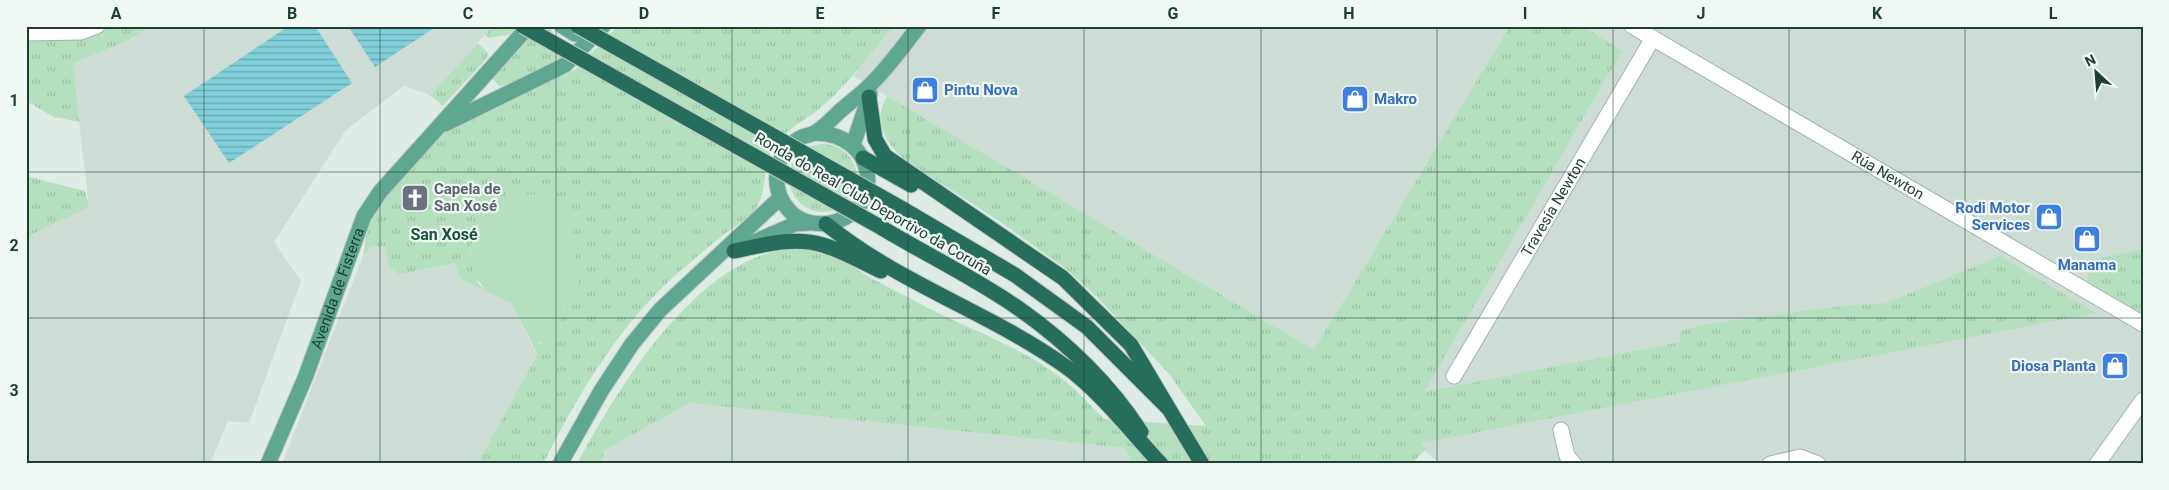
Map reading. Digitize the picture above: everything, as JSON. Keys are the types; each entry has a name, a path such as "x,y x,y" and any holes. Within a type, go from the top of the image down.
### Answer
{"highway":[{"name":"Ronda do Real Club Deportivo da Coruña","path":"523,26 882,228 1018,308 1088,365 1127,410 1162,464"},
{"name":"Ronda do Real Club Deportivo da Coruña","path":"578,26 901,208 1015,275 1087,327 1169,409 1202,464"},
{"path":"869,97 876,139 885,156 1063,278 1131,345 1169,409"},
{"path":"863,158 987,226"},
{"path":"826,224 844,239 905,276 1066,367 1109,406 1162,464"},
{"path":"734,251 781,241 824,245 884,272 905,276"}],"main road":[{"name":"Avenida de Fisterra","path":"268,464 305,378 364,216 380,192 529,26"},
{"path":"562,26 575,34 598,26"},
{"name":"Avenida de Fisterra","path":"435,130 472,110 547,76 565,65 603,26"},
{"path":"816,133 874,82 919,26"},
{"path":"854,145 874,82"},
{"path":"716,259 794,224 809,222 826,224 840,220 852,213 862,201 867,187 867,172 863,158 854,145 842,137 829,133 816,133 802,137 790,145 781,157 777,170 776,185 780,198 797,217 809,222"},
{"path":"560,464 601,391 632,344 666,304 691,279 716,259 780,198"}],"street":[{"path":"26,33 80,32 97,26"},
{"name":"Rúa Newton","path":"1632,26 2143,324"},
{"name":"Travesía Newton","path":"1454,376 1653,38"},
{"path":"2097,464 2143,400"},
{"path":"1561,430 1567,456 1574,464"},
{"path":"1770,464 1800,457 1818,464"}],"shaded area":[{"path":"152,26 493,26 430,95 404,86 346,130 274,242 301,281 249,423 228,421 210,464 26,464 26,237 89,206 72,63 127,41"},
{"path":"894,26 2143,26 2143,464 1440,464 1314,350 853,76"},
{"path":"385,246 389,267 399,275 456,263 462,279 511,303 537,355 477,464 282,464 363,256 371,247"},
{"path":"690,403 1125,448 1133,464 601,464 605,450"}],"green space":[{"path":"26,26 152,26 127,41 73,63 79,122 54,117 26,101"},
{"path":"493,26 517,26 508,35 488,38 485,35"},
{"path":"535,26 548,26 557,39 566,45 576,43 559,61 510,84 499,86 492,77"},
{"path":"618,26 894,26 835,94 820,108 786,132 776,143 768,159 762,195 754,211 669,281 631,322 583,390 543,464 477,464 537,355 533,345 541,343 562,313 564,305 572,299 581,302 497,197 486,203 481,228 471,245 470,254 478,283 486,291 461,279 455,263 399,275 389,267 385,246 371,247 363,256 368,224 377,207 425,150 447,130 576,69"},
{"path":"1510,26 1583,26 1622,51 1424,392 1681,342 1679,332 1701,325 1834,307 1887,303 2000,256 2096,313 1421,443 1426,449 1411,464 1133,464 1125,448 690,403 605,450 601,464 577,464 617,395 643,357 673,321 706,289 741,265 778,251 817,250 825,252 930,309 1014,348 1060,377 1104,419 1206,426 1169,374 1097,297 1066,269 1005,225 905,160 898,153 887,139 881,123 883,105 887,96 1314,350"},
{"path":"478,43 488,53 487,58 443,106 430,95"},
{"path":"823,144 836,147 847,154 854,165 857,178 854,191 847,202 836,209 823,212 810,209 799,202 792,191 789,178 792,165 799,154 810,147"},
{"path":"26,176 85,191 89,207 26,237"},
{"path":"540,194 550,196 557,201 571,217 581,302 572,299 564,305 558,327 547,339 533,345 511,303 486,291 473,273 470,258 471,245 481,228 486,203 497,197"},
{"path":"2143,248 2143,315 2087,282 2090,268 2096,260"}],"water":[{"path":"289,26 315,26 352,83 229,163 184,96"},
{"path":"348,26 437,26 375,67"}],"place":[{"name":"Pintu Nova","path":"925,90"},
{"name":"Makro","path":"1355,99"},
{"name":"Capela de San Xosé","path":"415,198"},
{"name":"Rodi Motor Services","path":"2049,217"},
{"name":"Manama","path":"2087,239"},
{"name":"Diosa Planta","path":"2115,366"}],"district":[{"name":"San Xosé","path":"444,234"}]}
